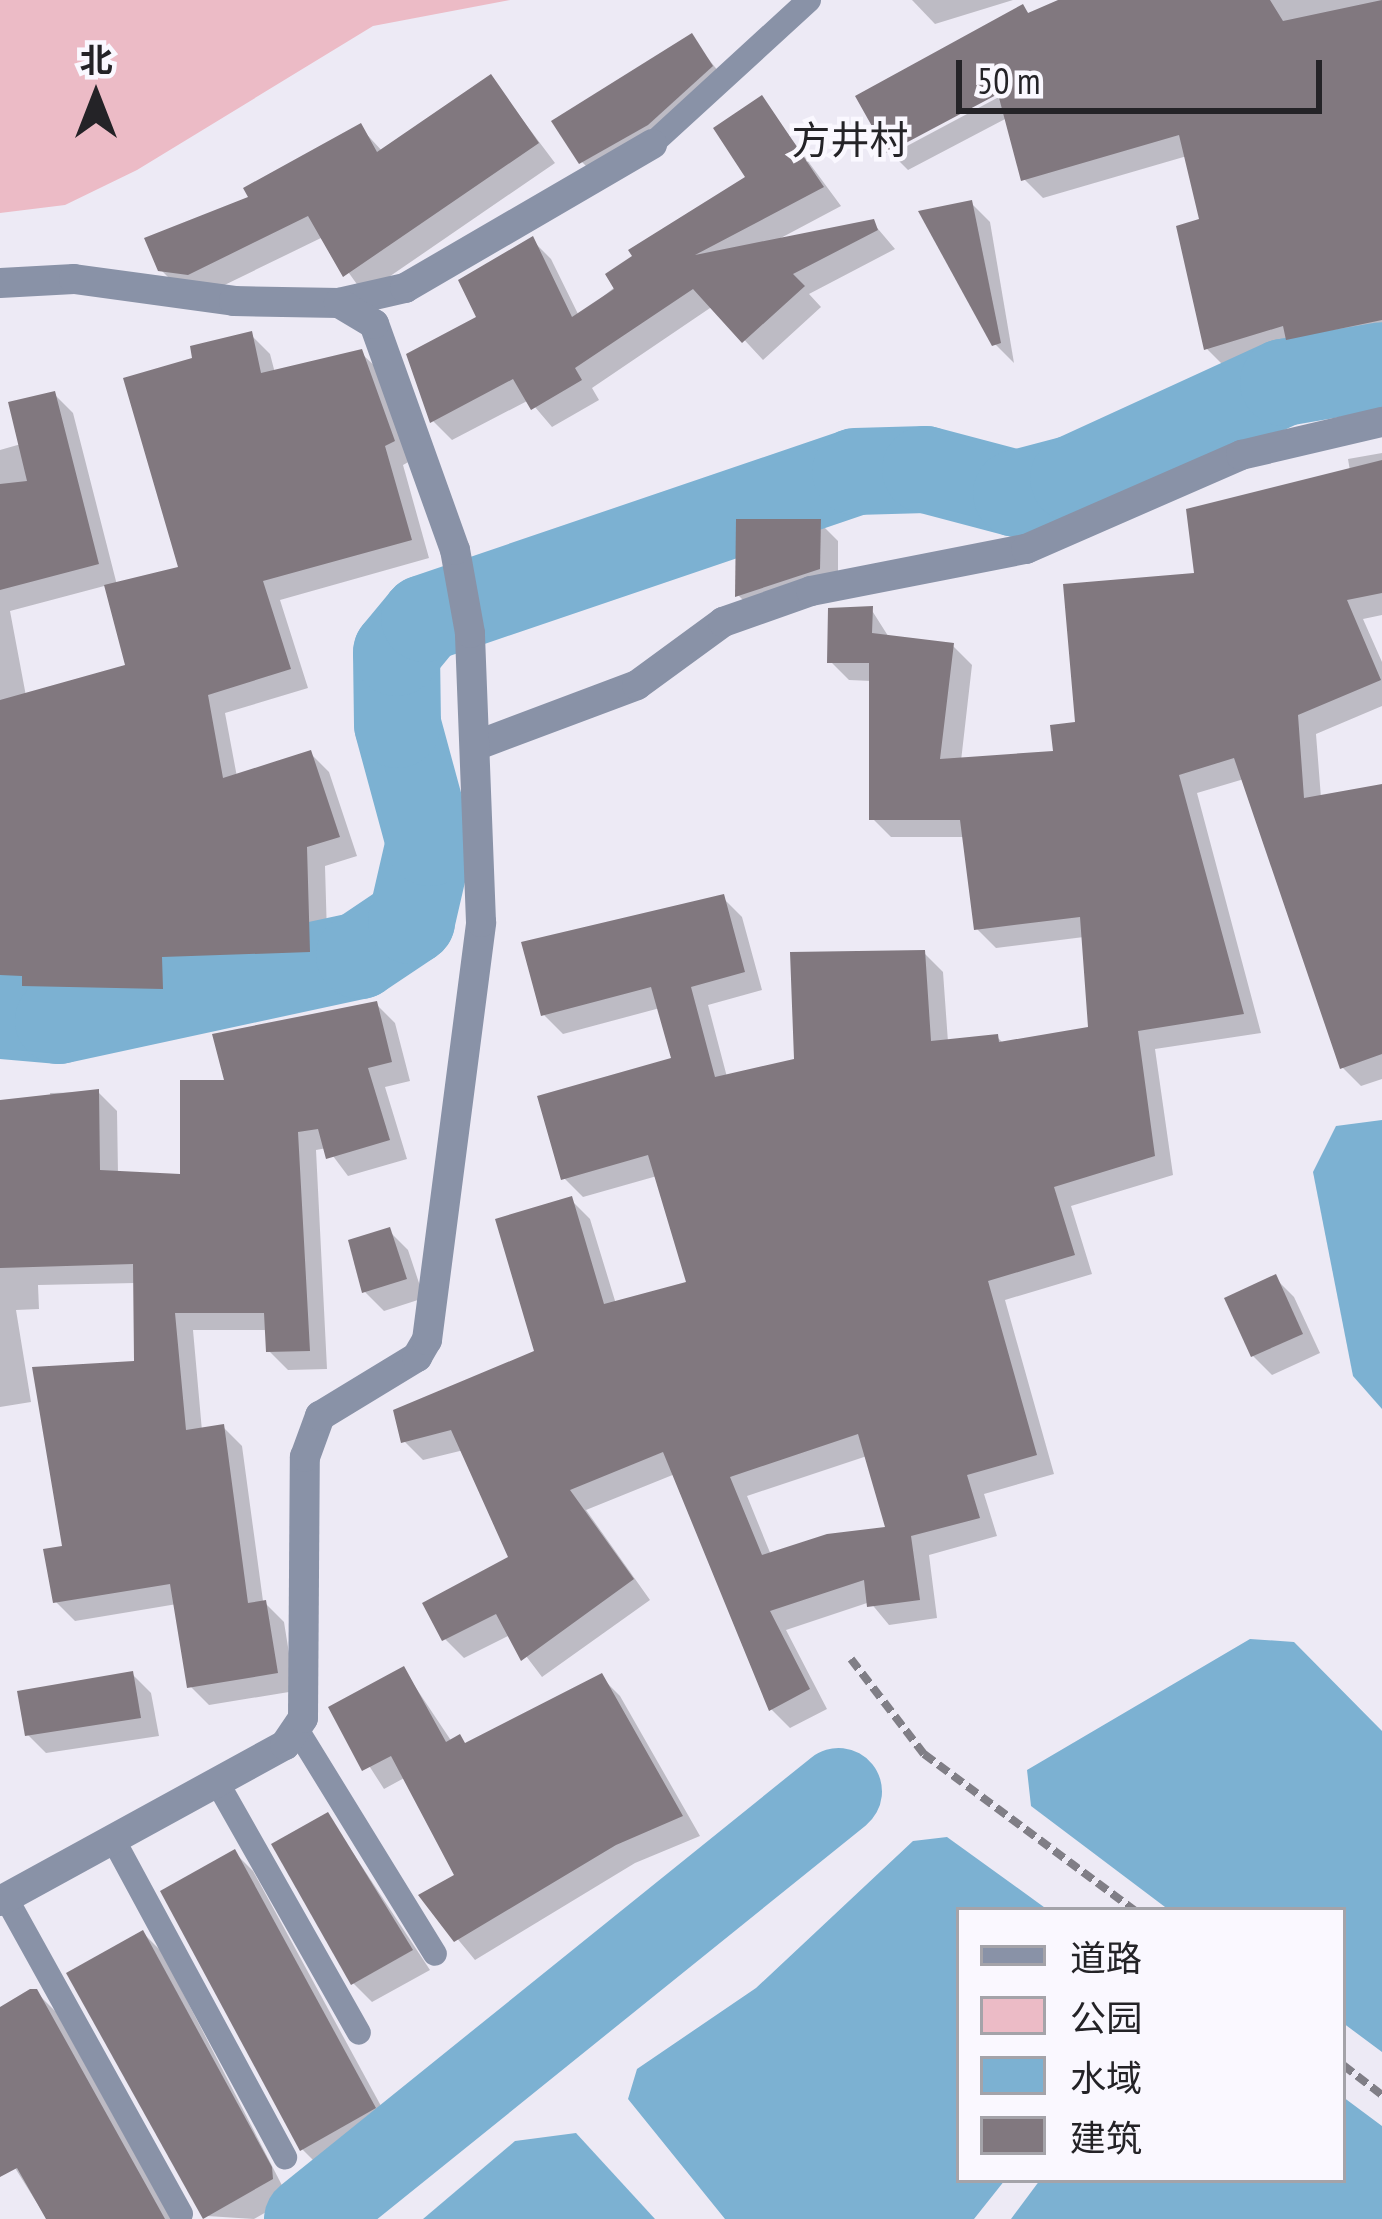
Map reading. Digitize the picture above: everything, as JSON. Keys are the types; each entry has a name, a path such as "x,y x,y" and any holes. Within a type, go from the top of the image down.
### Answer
{"street":[{"path":"0,283 74,279 234,301 339,303 405,287 652,144"},
{"path":"3,1899 285,1744 303,1718 305,1457 320,1416 416,1357 427,1340 481,922 470,633 455,550 374,324 339,303"},
{"path":"475,746 638,685 722,622 812,591 1025,549 1241,455 1382,422"}],"lane":[{"path":"652,144 809,0"},
{"path":"296,1727 435,1954"},
{"path":"217,1782 359,2032"},
{"path":"113,1839 285,2157"},
{"path":"3,1899 182,2214"}],"path":[{"path":"851,1659 924,1754 1130,1907"},
{"path":"1346,2068 1382,2095"}],"green space":[{"path":"0,0 510,0 373,26 137,170 65,205 0,213"}],"water":[{"path":"1382,1120 1382,1409 1353,1376 1313,1172 1336,1126"},
{"path":"1250,1639 1294,1642 1382,1731 1382,2052 1346,2025 1346,1907 1165,1907 1031,1806 1027,1770"},
{"path":"947,1837 1044,1907 956,1907 956,2183 1003,2183 974,2219 725,2219 628,2099 637,2069 756,1988 913,1841"},
{"path":"1346,2099 1382,2126 1382,2219 1011,2219 1038,2183 1346,2183"},
{"path":"576,2133 655,2219 423,2219 515,2141"}],"building":[{"path":"1058,0 1270,0 1283,21 1382,0 1382,320 1286,340 1283,326 1204,350 1176,226 1199,219 1179,135 1021,181 998,94 887,153 855,96 1023,4 1028,13"},
{"path":"692,33 713,66 648,125 579,164 551,121"},
{"path":"491,74 539,143 343,277 308,216 188,275 158,271 144,238 248,197 243,188 361,123 377,152"},
{"path":"762,95 824,187 695,255 874,219 878,230 793,274 805,286 742,343 693,289 575,368 582,380 531,410 513,379 430,423 406,354 476,317 458,280 533,236 572,317 614,289 605,274 632,256 628,250 745,177 713,128"},
{"path":"972,200 1001,343 992,346 918,211"},
{"path":"252,331 261,373 362,349 395,441 385,446 412,540 263,581 291,669 208,695 223,778 311,750 340,837 307,847 310,952 162,957 163,989 22,986 22,976 0,975 0,700 125,665 104,585 178,567 123,378 192,358 190,346"},
{"path":"55,391 99,564 0,590 0,484 27,481 8,402"},
{"path":"1382,460 1382,593 1347,600 1381,680 1298,715 1304,798 1382,784 1382,1054 1340,1069 1234,758 1179,775 1244,1014 1138,1031 1155,1156 1054,1187 1075,1255 988,1281 1037,1455 967,1475 980,1518 911,1536 920,1600 867,1607 864,1580 770,1611 810,1689 769,1711 663,1452 570,1490 634,1579 521,1661 496,1614 442,1641 422,1603 508,1557 451,1430 401,1443 393,1410 534,1351 495,1219 572,1196 604,1304 686,1282 648,1155 561,1180 537,1096 671,1058 651,987 541,1016 521,942 724,894 745,972 691,987 715,1077 794,1059 790,952 925,950 931,1041 998,1034 999,1042 1088,1027 1080,917 974,930 960,820 869,820 869,663 827,663 828,608 873,606 872,633 954,643 940,759 1053,751 1050,725 1075,722 1063,584 1194,573 1186,509","holes":["858,1434 885,1527 827,1534 762,1555 730,1477"]},
{"path":"736,519 821,519 820,569 735,597"},
{"path":"377,1001 392,1062 368,1068 390,1140 326,1159 318,1129 298,1132 310,1351 266,1352 264,1313 175,1313 186,1430 224,1424 248,1603 266,1600 278,1673 187,1688 170,1584 53,1603 43,1549 62,1546 32,1367 134,1361 133,1264 0,1268 0,1100 99,1089 100,1170 180,1174 180,1080 224,1080 212,1034"},
{"path":"390,1227 407,1279 362,1293 348,1240"},
{"path":"1276,1274 1303,1334 1251,1357 1224,1298"},
{"path":"404,1666 446,1742 460,1734 465,1743 602,1673 683,1816 616,1845 454,1942 418,1895 454,1875 391,1756 362,1771 328,1707"},
{"path":"133,1671 141,1718 25,1736 17,1691"},
{"path":"328,1812 413,1950 351,1985 271,1844"},
{"path":"235,1849 376,2108 300,2151 160,1891"},
{"path":"143,1930 272,2167 273,2179 203,2219 66,1973"},
{"path":"37,1989 165,2219 46,2219 17,2168 0,2177 0,2007"}],"waterway":[{"path":"0,1015 58,1020 359,955 411,920 429,842 397,724 396,652 424,618 855,471 925,469 1016,493 1073,478 1283,382 1382,365"},
{"path":"307,2219 838,1791"}],"district":[{"name":"方井村","path":"850,140"}]}
